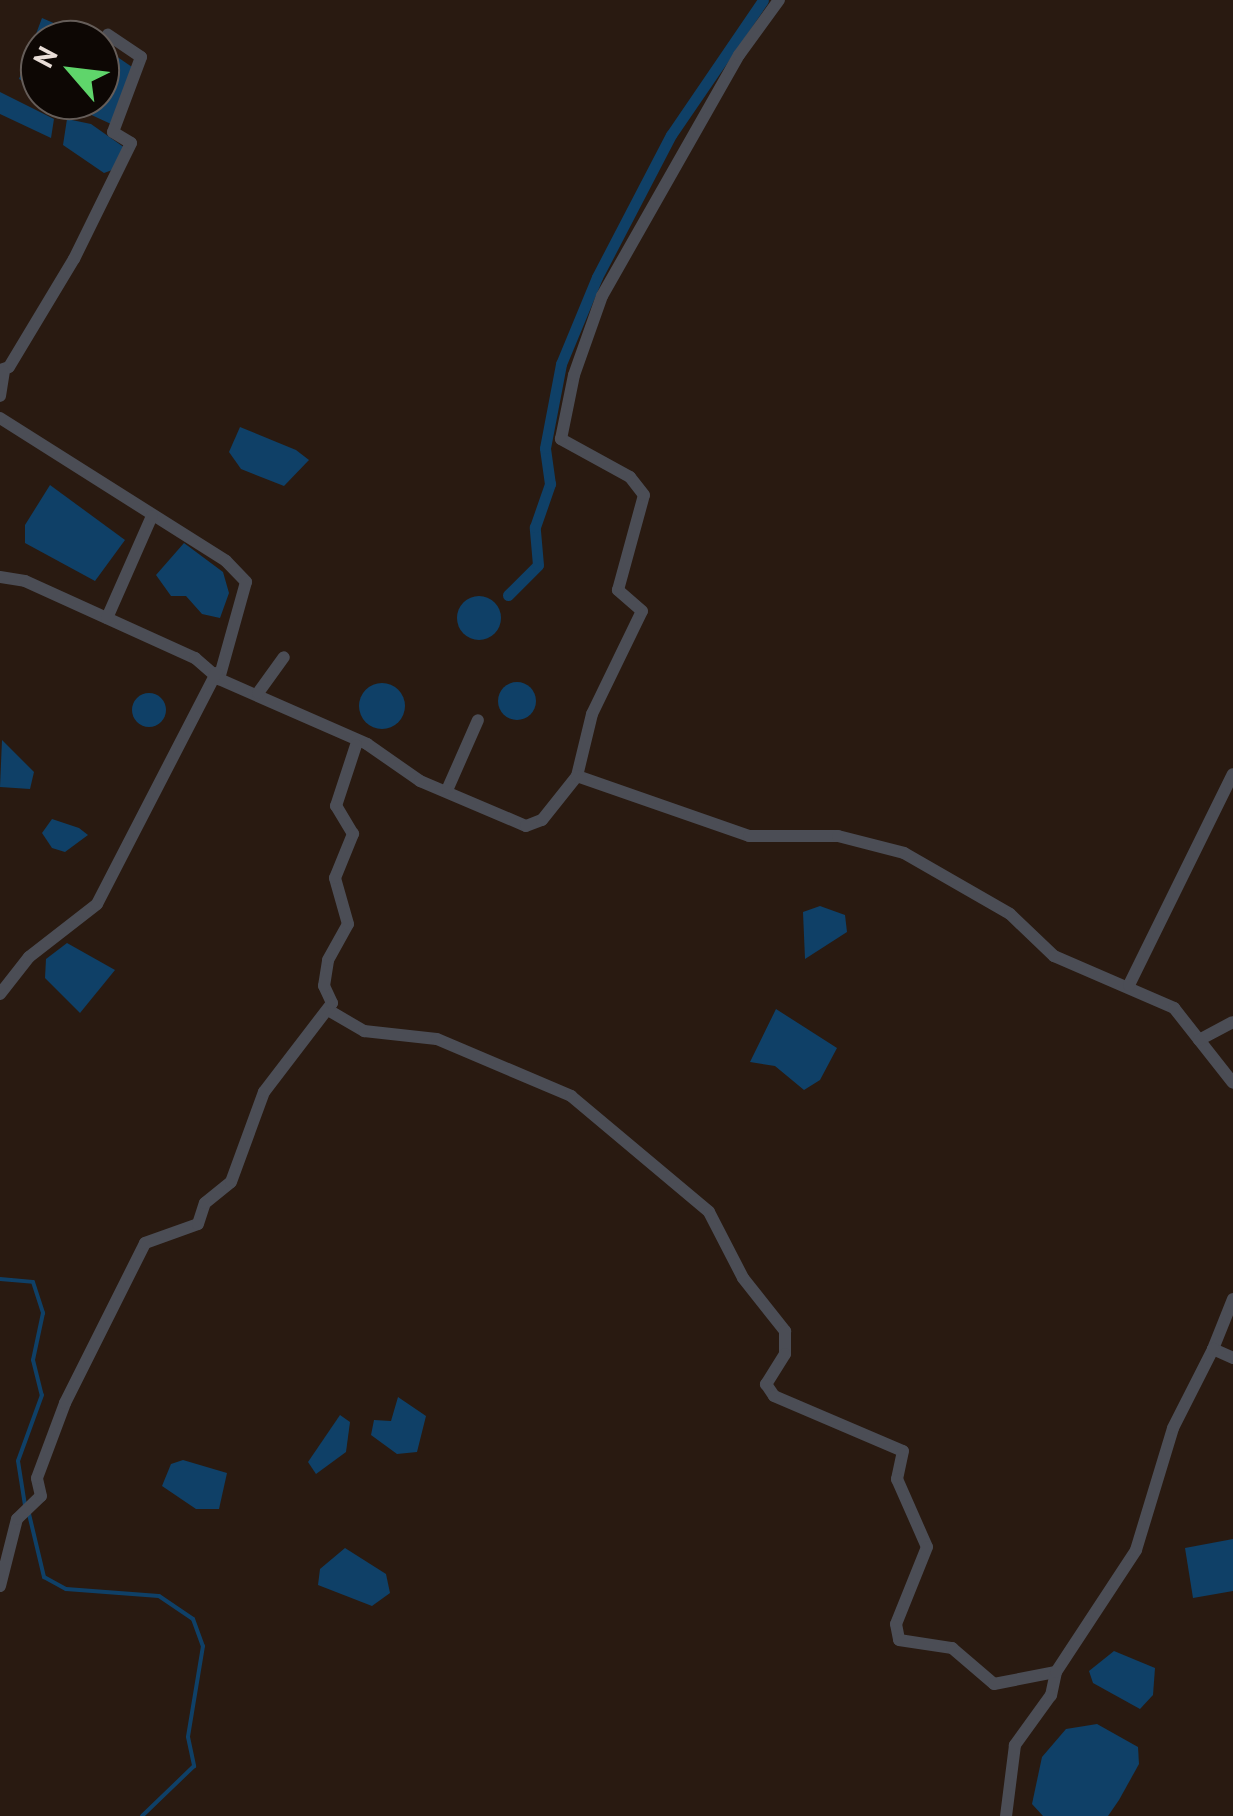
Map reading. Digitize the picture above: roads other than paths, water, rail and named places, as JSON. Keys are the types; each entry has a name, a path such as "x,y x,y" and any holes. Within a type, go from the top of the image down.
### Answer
{"street":[{"path":"0,577 107,618 356,745 526,826 542,820 577,776 592,714 642,611 618,590 644,495 630,477 561,439 574,376 602,296 738,55 779,0"},
{"path":"120,43 141,57 120,113"},
{"path":"0,396 2,371 114,189 131,143 113,132 117,120"},
{"path":"0,418 246,582 218,676 97,904 28,957 0,994"},
{"path":"107,618 152,516"},
{"path":"258,693 284,658"},
{"path":"448,788 478,720"},
{"path":"0,1586 17,1520 41,1496 37,1478 66,1403 145,1243 198,1224 205,1202 231,1182 264,1092 328,1010 328,960 348,924 335,878 353,834 336,806 356,745"},
{"path":"1129,984 1233,774"},
{"path":"577,776 749,836 838,836 904,853 1010,914 1054,956 1129,984 1174,1008 1233,1083"},
{"path":"328,1010 364,1031 438,1039 540,1081 641,1148 709,1212 743,1278 785,1331 784,1354 766,1384 774,1396 902,1451 898,1479 927,1547 896,1624 900,1640 952,1648 994,1684 1056,1672"},
{"path":"1199,1040 1233,1022"},
{"path":"1006,1816 1015,1745 1051,1695 1056,1672 1136,1550 1173,1428 1233,1299"},
{"path":"1213,1348 1233,1358"}],"water":[{"path":"120,59 132,67 120,100"},
{"path":"0,92 20,102 20,120 54,120 51,138 0,114"},
{"path":"67,120 72,120 91,124 125,148 115,169 104,173 63,145"},
{"path":"240,427 296,450 309,460 284,486 241,469 229,452"},
{"path":"50,485 125,540 95,581 25,543 25,525"},
{"path":"184,543 223,572 229,593 220,618 202,614 186,596 171,596 156,575"},
{"path":"479,596 494,603 501,618 494,633 479,640 464,633 457,618 464,603"},
{"path":"517,682 530,688 536,701 530,714 517,720 504,714 498,701 504,688"},
{"path":"382,683 398,690 405,706 398,722 382,729 366,722 359,706 366,690"},
{"path":"149,693 161,698 166,710 161,722 149,727 137,722 132,710 137,698"},
{"path":"2,740 34,772 30,789 0,787"},
{"path":"52,819 88,835 65,852 52,848 42,833"},
{"path":"820,906 845,915 847,932 805,959 803,912"},
{"path":"67,943 115,970 80,1013 45,978 46,959"},
{"path":"776,1009 837,1048 820,1080 804,1090 775,1066 750,1062"},
{"path":"398,1397 426,1416 417,1452 397,1454 371,1435 374,1420 391,1421"},
{"path":"340,1415 350,1422 346,1452 316,1474 308,1462"},
{"path":"183,1460 227,1473 219,1509 196,1509 162,1486 171,1464"},
{"path":"1233,1539 1233,1591 1193,1598 1185,1548"},
{"path":"345,1548 386,1574 390,1593 372,1606 318,1585 320,1569"},
{"path":"1114,1651 1155,1668 1153,1695 1140,1709 1093,1683 1089,1671"},
{"path":"1097,1724 1138,1747 1139,1764 1119,1800 1108,1816 1043,1816 1032,1804 1042,1757 1066,1729"}],"waterway":[{"path":"508,595 538,565 535,527 550,484 545,448 561,364 597,277 671,135 763,0"},
{"path":"0,1279 33,1282 43,1313 33,1360 42,1395 18,1461 25,1505"},
{"path":"29,1514 44,1577 66,1589 159,1596 193,1619 203,1646 188,1737 194,1766 142,1816"}]}
